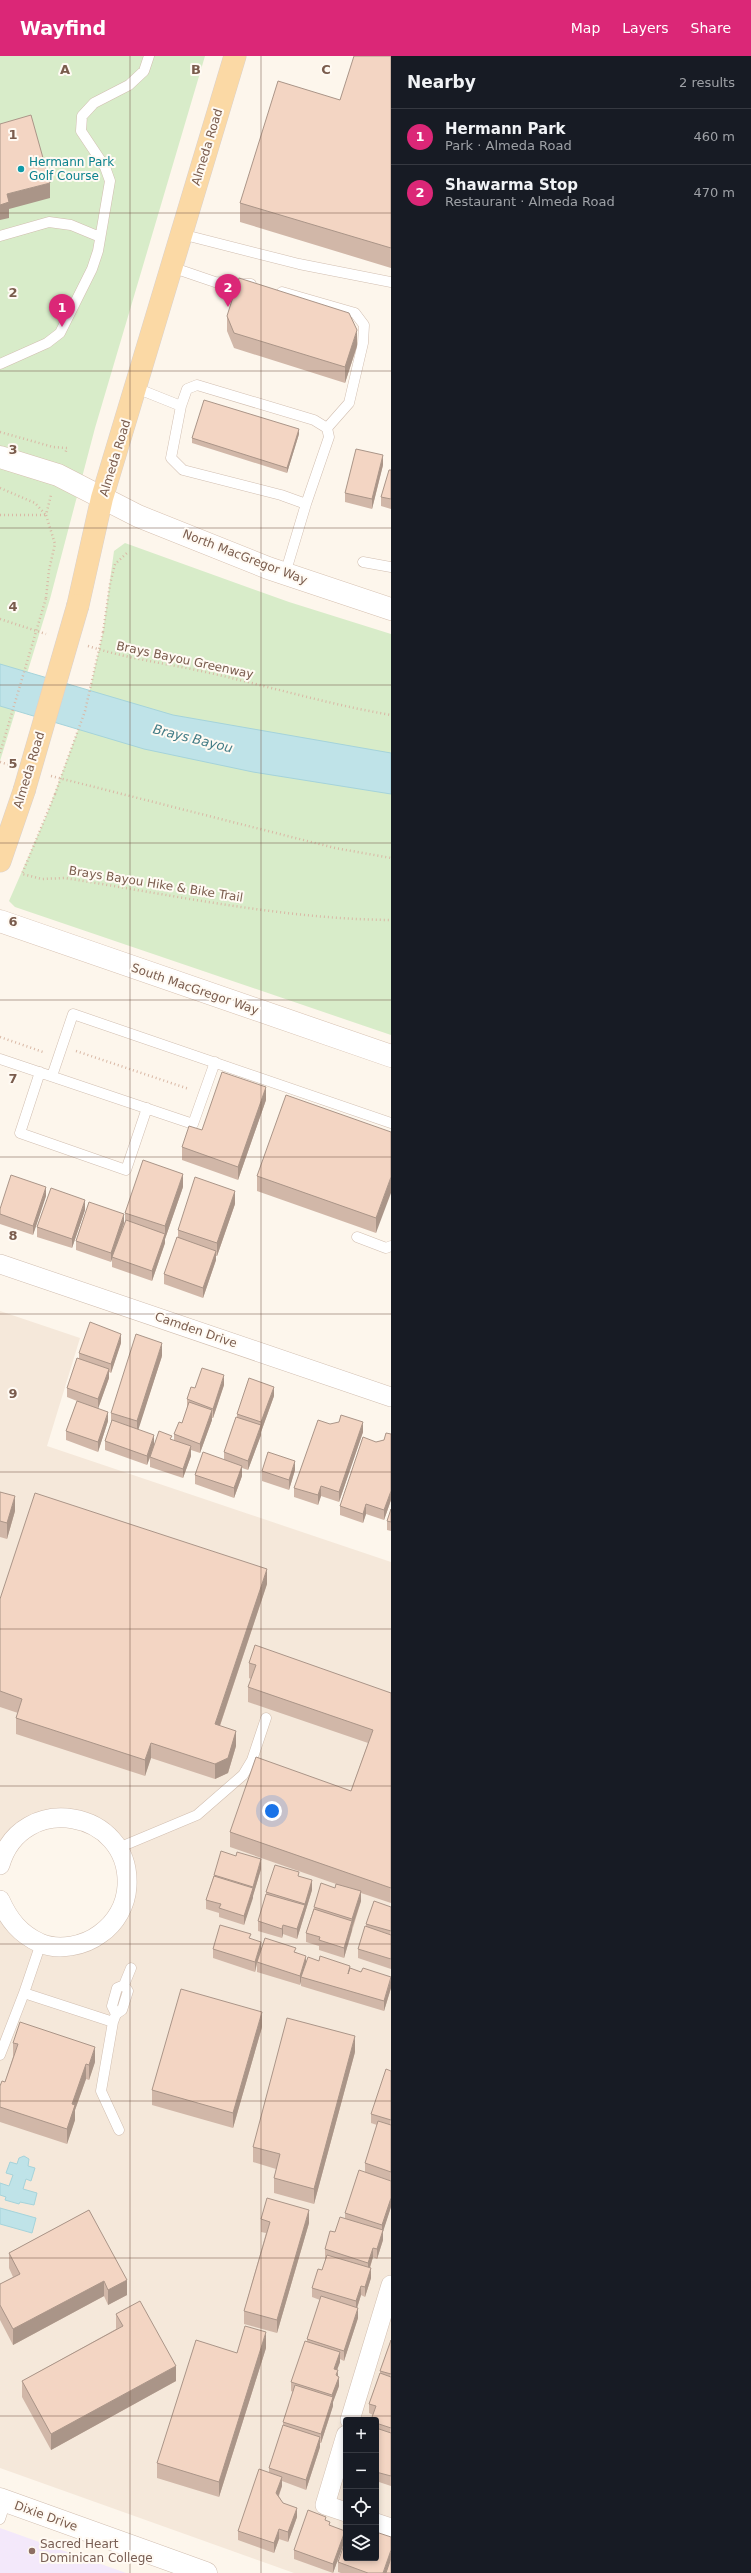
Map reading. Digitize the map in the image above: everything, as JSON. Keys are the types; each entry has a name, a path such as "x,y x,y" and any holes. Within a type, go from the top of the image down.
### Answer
{"main road":[{"name":"Almeda Road","path":"0,861 24,791 78,605 102,498 235,56"},
{"name":"North MacGregor Way","path":"0,457 58,475 138,516 286,574 391,609"},
{"name":"South MacGregor Way","path":"0,921 391,1056"},
{"name":"Dixie Drive","path":"2,2507 206,2573"}],"street":[{"name":"Camden Drive","path":"0,1264 391,1397"},
{"path":"0,1900 7,1917 22,1933 41,1944 58,1947 76,1946 92,1940 108,1928 120,1913 127,1894 128,1875 123,1856 112,1839 96,1825 75,1818 54,1817 33,1824 16,1836 1,1857"},
{"path":"351,2417 391,2285"},
{"path":"343,2444 325,2505 343,2511"},
{"path":"379,2524 391,2528"}],"lane":[{"path":"0,364 47,343 60,333 92,268 100,237 110,181 105,167 81,131 82,116 94,103 129,85 144,72 149,56"},
{"path":"0,236 49,222 71,225 100,237"},
{"path":"181,234 299,264 391,282"},
{"path":"171,267 215,282 258,286"},
{"path":"273,290 355,313 364,325 363,343 349,403 327,428"},
{"path":"286,574 306,504 329,436 327,428 314,420 197,385 187,388 181,406 171,458 183,470 281,495 306,504"},
{"path":"136,388 181,406"},
{"path":"363,562 391,567"},
{"path":"52,1076 73,1014 391,1123"},
{"path":"0,1059 194,1124 215,1062"},
{"path":"40,1072 20,1133 126,1170 147,1108"},
{"path":"357,1237 386,1248 391,1246"},
{"path":"118,1848 197,1815 243,1776 252,1760 266,1718"},
{"path":"0,2055 41,1944"},
{"path":"119,2130 101,2092 115,2018 122,2010 128,1991 124,1985 131,1968"},
{"path":"24,1993 115,2018"}],"path":[{"path":"0,432 53,447 68,448"},
{"path":"0,488 35,503 46,515 55,544 49,570 46,598 0,753"},
{"path":"46,515 50,498"},
{"path":"0,515 46,515"},
{"name":"Brays Bayou Hike & Bike Trail","path":"127,553 115,564 110,584 103,632 85,711 55,794 22,874 42,879 65,878 289,913 346,920 391,920"},
{"path":"0,619 54,636"},
{"name":"Brays Bayou Greenway","path":"84,645 122,657 201,671 339,706 391,715"},
{"path":"0,762 15,766"},
{"path":"45,774 306,841 391,858"},
{"path":"0,1037 45,1053 77,1051 204,1095"}],"shaded area":[{"path":"0,1311 80,1338 47,1446 391,1562 391,2573 294,2573 0,2468 0,1900 41,1944 92,1940 127,1894 112,1839 54,1817 0,1853"},
{"name":"Sacred Heart Dominican College","path":"0,2528 126,2573 0,2573"}],"green space":[{"path":"0,56 205,56 95,428 50,599 0,761"},
{"path":"125,543 289,602 391,634 391,1035 15,907 9,901 47,814 85,711 103,632 114,551"}],"water":[{"name":"Brays Bayou","path":"0,664 173,715 391,753 391,794 253,772 144,749 0,706"},
{"path":"24,2156 29,2159 28,2166 35,2168 31,2181 26,2179 23,2189 37,2193 34,2205 20,2202 19,2204 5,2200 6,2197 0,2195 0,2183 9,2186 13,2175 6,2173 10,2162 17,2164 19,2158"},
{"path":"0,2208 36,2218 32,2233 0,2224"}],"building":[{"path":"354,56 391,56 391,248 240,203 278,81 340,100"},
{"name":"Hermann Park Golf Course","path":"31,115 50,183 7,194 9,202 0,205 0,124"},
{"path":"239,278 349,313 357,330 345,367 234,333 227,316"},
{"path":"204,400 299,429 287,468 192,438"},
{"path":"356,449 383,455 372,499 345,493"},
{"path":"389,470 391,470 391,499 381,497"},
{"path":"222,1072 266,1087 238,1167 182,1147 189,1126 202,1130"},
{"path":"286,1095 391,1132 391,1177 376,1218 257,1176"},
{"path":"143,1160 183,1174 165,1226 125,1213"},
{"path":"11,1175 46,1187 33,1226 0,1214 0,1209"},
{"path":"195,1177 235,1191 217,1243 178,1230"},
{"path":"51,1188 85,1200 72,1239 37,1227"},
{"path":"89,1202 124,1214 111,1253 76,1241"},
{"path":"126,1220 165,1234 152,1271 112,1257"},
{"path":"177,1237 216,1251 203,1288 164,1274"},
{"path":"90,1322 121,1334 111,1364 79,1353"},
{"path":"136,1334 162,1343 137,1421 111,1413"},
{"path":"77,1358 109,1369 98,1399 67,1388"},
{"path":"202,1368 224,1375 213,1409 187,1399 191,1387 195,1388"},
{"path":"249,1378 274,1387 261,1422 237,1414"},
{"path":"77,1401 108,1412 98,1442 66,1431"},
{"path":"189,1402 212,1410 200,1444 174,1434 179,1422 182,1423"},
{"path":"341,1415 363,1422 339,1492 321,1486 318,1495 294,1488 318,1420 330,1424 339,1422"},
{"path":"236,1417 261,1425 248,1461 224,1452"},
{"path":"112,1420 154,1435 147,1456 105,1441"},
{"path":"159,1431 172,1436 170,1439 191,1446 183,1469 150,1457"},
{"path":"386,1433 391,1434 391,1491 384,1510 366,1504 363,1514 340,1506 363,1437 376,1442 384,1440"},
{"path":"203,1452 242,1466 234,1488 195,1475"},
{"path":"268,1452 295,1461 289,1480 262,1471"},
{"path":"0,1492 15,1496 7,1523 0,1521"},
{"path":"35,1493 267,1569 215,1724 236,1731 228,1758 215,1764 151,1743 145,1760 16,1718 22,1699 0,1691 0,1599"},
{"path":"391,1509 391,1522 387,1521"},
{"path":"255,1645 391,1693 391,1888 230,1832 256,1757 351,1791 373,1730 248,1687 256,1665 249,1663"},
{"path":"221,1851 236,1856 237,1852 261,1859 253,1887 214,1875"},
{"path":"275,1865 299,1872 298,1876 312,1880 305,1904 266,1892"},
{"path":"214,1876 253,1888 244,1916 219,1908 221,1904 206,1900"},
{"path":"321,1883 335,1888 336,1884 361,1891 352,1919 314,1907"},
{"path":"266,1894 305,1905 297,1929 283,1925 282,1929 258,1921"},
{"path":"374,1901 391,1907 391,1931 366,1924"},
{"path":"314,1909 352,1921 344,1948 319,1940 320,1937 306,1933"},
{"path":"220,1925 251,1934 249,1938 261,1942 255,1962 213,1949"},
{"path":"365,1926 391,1935 391,1959 358,1949"},
{"path":"265,1938 296,1948 294,1952 306,1956 300,1976 257,1962"},
{"path":"320,1956 350,1966 348,1974 350,1968 361,1972 363,1968 391,1977 384,2001 301,1977 308,1957 319,1961"},
{"path":"181,1989 262,2012 233,2113 152,2090"},
{"path":"287,2018 355,2036 314,2189 274,2178 280,2154 253,2147"},
{"path":"20,2022 95,2047 89,2065 86,2064 72,2104 75,2105 67,2129 0,2107 0,2086 2,2081 5,2082 18,2044 13,2043"},
{"path":"386,2069 391,2071 391,2120 371,2114"},
{"path":"378,2121 391,2125 391,2172 365,2163"},
{"path":"359,2170 391,2181 391,2198 382,2225 345,2213"},
{"path":"267,2198 309,2210 277,2320 244,2311 270,2222 261,2219"},
{"path":"89,2210 127,2280 108,2290 104,2281 13,2329 0,2305 0,2284 20,2274 9,2253"},
{"path":"340,2217 383,2230 377,2249 373,2248 368,2263 325,2249 330,2231 335,2232"},
{"path":"327,2255 371,2268 365,2287 361,2286 356,2301 312,2288 318,2269 322,2270"},
{"path":"321,2296 358,2308 344,2351 307,2339"},
{"path":"140,2301 176,2366 51,2434 22,2381 123,2326 116,2314"},
{"path":"245,2326 266,2332 219,2482 157,2463 196,2340 237,2353"},
{"path":"391,2340 391,2374 380,2371"},
{"path":"305,2341 340,2352 334,2369 338,2370 336,2375 339,2377 332,2395 291,2382"},
{"path":"380,2373 391,2377 391,2428 379,2424 379,2417 372,2417 376,2406 369,2404"},
{"path":"295,2385 333,2397 321,2434 283,2422"},
{"path":"283,2425 320,2437 306,2480 269,2468"},
{"path":"379,2429 391,2433 391,2476 379,2473"},
{"path":"259,2469 282,2477 276,2493 283,2503 297,2508 288,2532 279,2529 274,2543 238,2531"},
{"path":"308,2510 326,2517 325,2520 330,2522 329,2525 343,2530 343,2536 333,2564 294,2550"},
{"path":"379,2533 391,2537 391,2550 383,2573 368,2573 338,2562 343,2548 343,2561 379,2561"},
{"path":"391,2558 391,2573 386,2573"}],"place":[{"name":"Hermann Park Golf Course","path":"21,169"},
{"name":"Shawarma Stop","path":"228,307"},
{"name":"Hermann Park","path":"62,327"},
{"name":"Sacred Heart Dominican College","path":"32,2551"}]}
